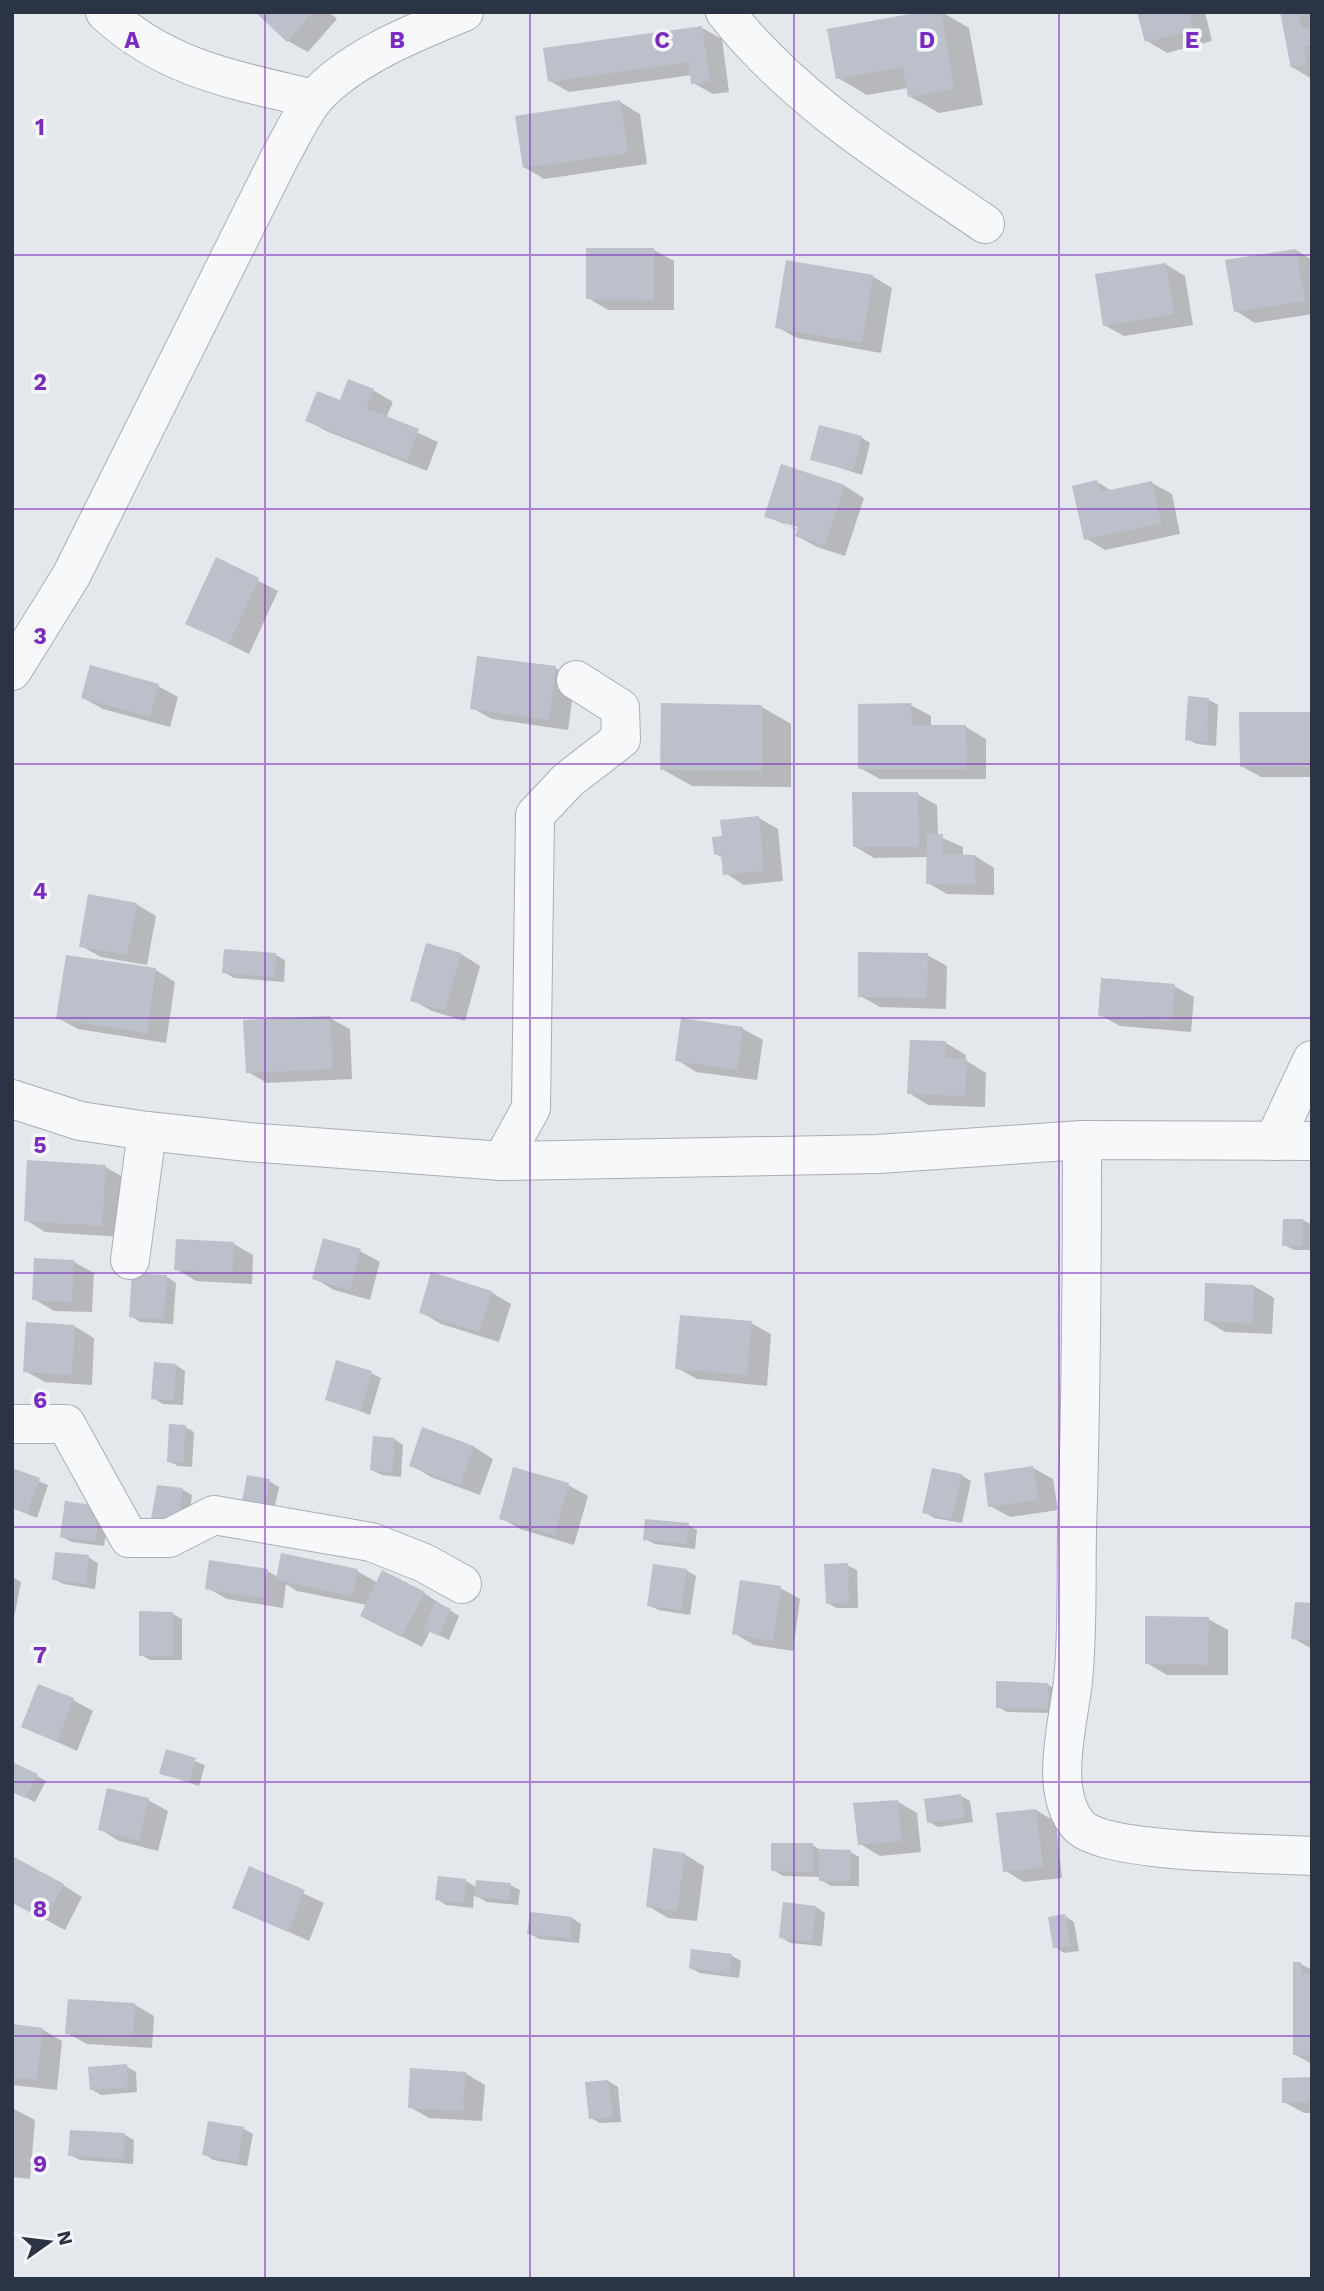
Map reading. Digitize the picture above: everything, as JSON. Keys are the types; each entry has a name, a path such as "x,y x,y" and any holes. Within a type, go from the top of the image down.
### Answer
{"street":[{"path":"104,12 131,36 203,72 314,99"},
{"path":"12,671 71,576 281,155 314,99 349,70 394,41 464,12"},
{"path":"725,12 741,32 837,123 985,224"},
{"path":"502,1161 531,1108 535,815 568,780 621,739 620,708 576,680"},
{"path":"1274,1140 1312,1060"},
{"path":"12,1099 80,1121 147,1131 248,1142 502,1161 878,1154 1083,1140 1312,1141"},
{"path":"130,1261 147,1131"},
{"path":"1083,1140 1080,1426 1073,1681 1062,1751 1066,1799 1077,1825 1093,1837 1128,1845 1312,1856"},
{"path":"12,1424 66,1424 129,1538 169,1538 214,1514 371,1542 424,1563 462,1584"}],"building":[{"path":"255,12 313,12 287,42"},
{"path":"921,12 941,12 954,89 908,97 903,67 836,79 827,29"},
{"path":"1137,12 1189,12 1193,30 1145,42"},
{"path":"1280,12 1298,12 1302,29 1312,27 1312,46 1304,47 1307,65 1291,68"},
{"path":"702,26 710,81 691,84 689,62 548,82 543,48"},
{"path":"620,100 628,153 523,168 515,116"},
{"path":"586,248 654,248 654,300 586,299"},
{"path":"1296,249 1305,301 1234,312 1225,260"},
{"path":"786,260 873,275 862,343 775,328"},
{"path":"1166,263 1174,314 1103,326 1095,274"},
{"path":"348,379 374,389 366,408 419,429 407,461 305,421 317,391 340,400"},
{"path":"819,425 862,436 853,471 810,460"},
{"path":"781,464 845,485 825,546 795,536 798,527 764,517"},
{"path":"1097,480 1100,492 1152,481 1161,523 1084,540 1072,486"},
{"path":"216,557 259,578 229,644 185,624"},
{"path":"477,656 556,666 549,720 470,709"},
{"path":"90,665 159,684 150,717 81,698"},
{"path":"1188,696 1209,698 1207,742 1185,740"},
{"path":"661,703 762,705 762,771 660,770"},
{"path":"911,703 912,725 966,725 967,769 858,769 858,704"},
{"path":"1239,712 1312,712 1312,767 1240,767"},
{"path":"852,792 918,792 919,847 853,847"},
{"path":"759,816 764,871 723,875 721,854 714,855 712,837 722,836 720,820"},
{"path":"927,834 943,834 943,854 975,855 975,885 926,884"},
{"path":"88,894 137,903 127,955 79,947"},
{"path":"426,943 461,953 445,1011 410,1001"},
{"path":"224,949 276,953 275,977 222,973"},
{"path":"858,952 928,953 927,998 858,997"},
{"path":"66,955 156,968 147,1033 56,1019"},
{"path":"1101,978 1175,984 1172,1022 1098,1016"},
{"path":"330,1016 333,1069 246,1073 243,1020"},
{"path":"681,1018 743,1027 737,1070 675,1061"},
{"path":"910,1040 946,1041 945,1058 967,1059 965,1096 907,1094"},
{"path":"27,1160 106,1165 102,1226 24,1221"},
{"path":"1283,1219 1303,1219 1303,1246 1282,1246"},
{"path":"323,1238 361,1249 350,1290 312,1279"},
{"path":"176,1239 234,1242 232,1274 174,1270"},
{"path":"34,1258 74,1260 72,1302 32,1300"},
{"path":"431,1272 492,1291 479,1332 419,1313"},
{"path":"132,1273 167,1275 164,1319 129,1317"},
{"path":"1205,1283 1254,1285 1253,1324 1204,1321"},
{"path":"680,1315 752,1321 747,1375 675,1369"},
{"path":"26,1322 75,1325 72,1375 23,1372"},
{"path":"336,1360 372,1371 361,1411 325,1400"},
{"path":"154,1362 176,1364 174,1401 151,1399"},
{"path":"169,1424 186,1425 183,1463 167,1462"},
{"path":"422,1427 474,1446 460,1485 409,1466"},
{"path":"373,1436 395,1438 392,1473 370,1470"},
{"path":"1033,1466 1038,1500 988,1507 984,1473"},
{"path":"513,1467 569,1483 554,1535 499,1519"},
{"path":"12,1468 40,1478 27,1514 12,1508"},
{"path":"932,1468 962,1474 952,1519 922,1513"},
{"path":"247,1475 270,1479 265,1506 242,1501"},
{"path":"157,1485 183,1488 178,1523 151,1519"},
{"path":"65,1501 100,1506 95,1542 60,1537"},
{"path":"645,1519 689,1523 686,1544 643,1540"},
{"path":"55,1552 89,1555 86,1584 52,1580"},
{"path":"281,1553 358,1569 352,1596 276,1580"},
{"path":"209,1560 268,1569 263,1598 205,1589"},
{"path":"848,1563 849,1603 826,1604 824,1564"},
{"path":"653,1564 687,1569 681,1610 647,1606"},
{"path":"382,1570 425,1592 401,1637 360,1616"},
{"path":"740,1580 781,1586 773,1641 732,1634"},
{"path":"435,1602 451,1609 439,1636 423,1629"},
{"path":"1295,1602 1312,1603 1312,1641 1291,1639"},
{"path":"139,1611 173,1612 173,1656 139,1656"},
{"path":"1145,1616 1209,1617 1208,1665 1145,1664"},
{"path":"996,1681 1048,1683 1048,1709 996,1708"},
{"path":"38,1684 74,1698 57,1742 21,1727"},
{"path":"166,1749 196,1758 190,1782 159,1774"},
{"path":"12,1762 38,1774 25,1798 12,1792"},
{"path":"107,1788 149,1798 139,1841 98,1830"},
{"path":"961,1794 965,1818 927,1823 924,1799"},
{"path":"898,1800 902,1841 858,1845 853,1803"},
{"path":"1036,1809 1043,1867 1003,1872 996,1813"},
{"path":"771,1843 813,1843 813,1872 771,1871"},
{"path":"653,1848 685,1853 677,1911 646,1907"},
{"path":"819,1849 851,1850 850,1881 819,1881"},
{"path":"12,1856 64,1884 45,1920 12,1903"},
{"path":"249,1866 305,1890 288,1932 232,1908"},
{"path":"438,1876 466,1879 464,1903 435,1900"},
{"path":"476,1880 511,1883 509,1900 475,1897"},
{"path":"783,1902 816,1906 812,1942 779,1938"},
{"path":"530,1912 572,1917 570,1939 527,1934"},
{"path":"1065,1914 1070,1946 1053,1948 1048,1917"},
{"path":"691,1949 732,1954 730,1974 689,1968"},
{"path":"1293,1962 1301,1962 1301,1974 1312,1974 1312,2055 1293,2055"},
{"path":"68,1999 135,2003 133,2038 65,2034"},
{"path":"12,2024 43,2028 37,2080 12,2077"},
{"path":"127,2064 128,2088 90,2090 88,2067"},
{"path":"410,2068 466,2072 463,2111 408,2108"},
{"path":"1312,2077 1312,2101 1282,2103 1282,2078"},
{"path":"608,2080 613,2117 589,2119 585,2082"},
{"path":"208,2121 244,2127 238,2162 202,2155"},
{"path":"70,2130 125,2133 124,2159 68,2156"}]}
